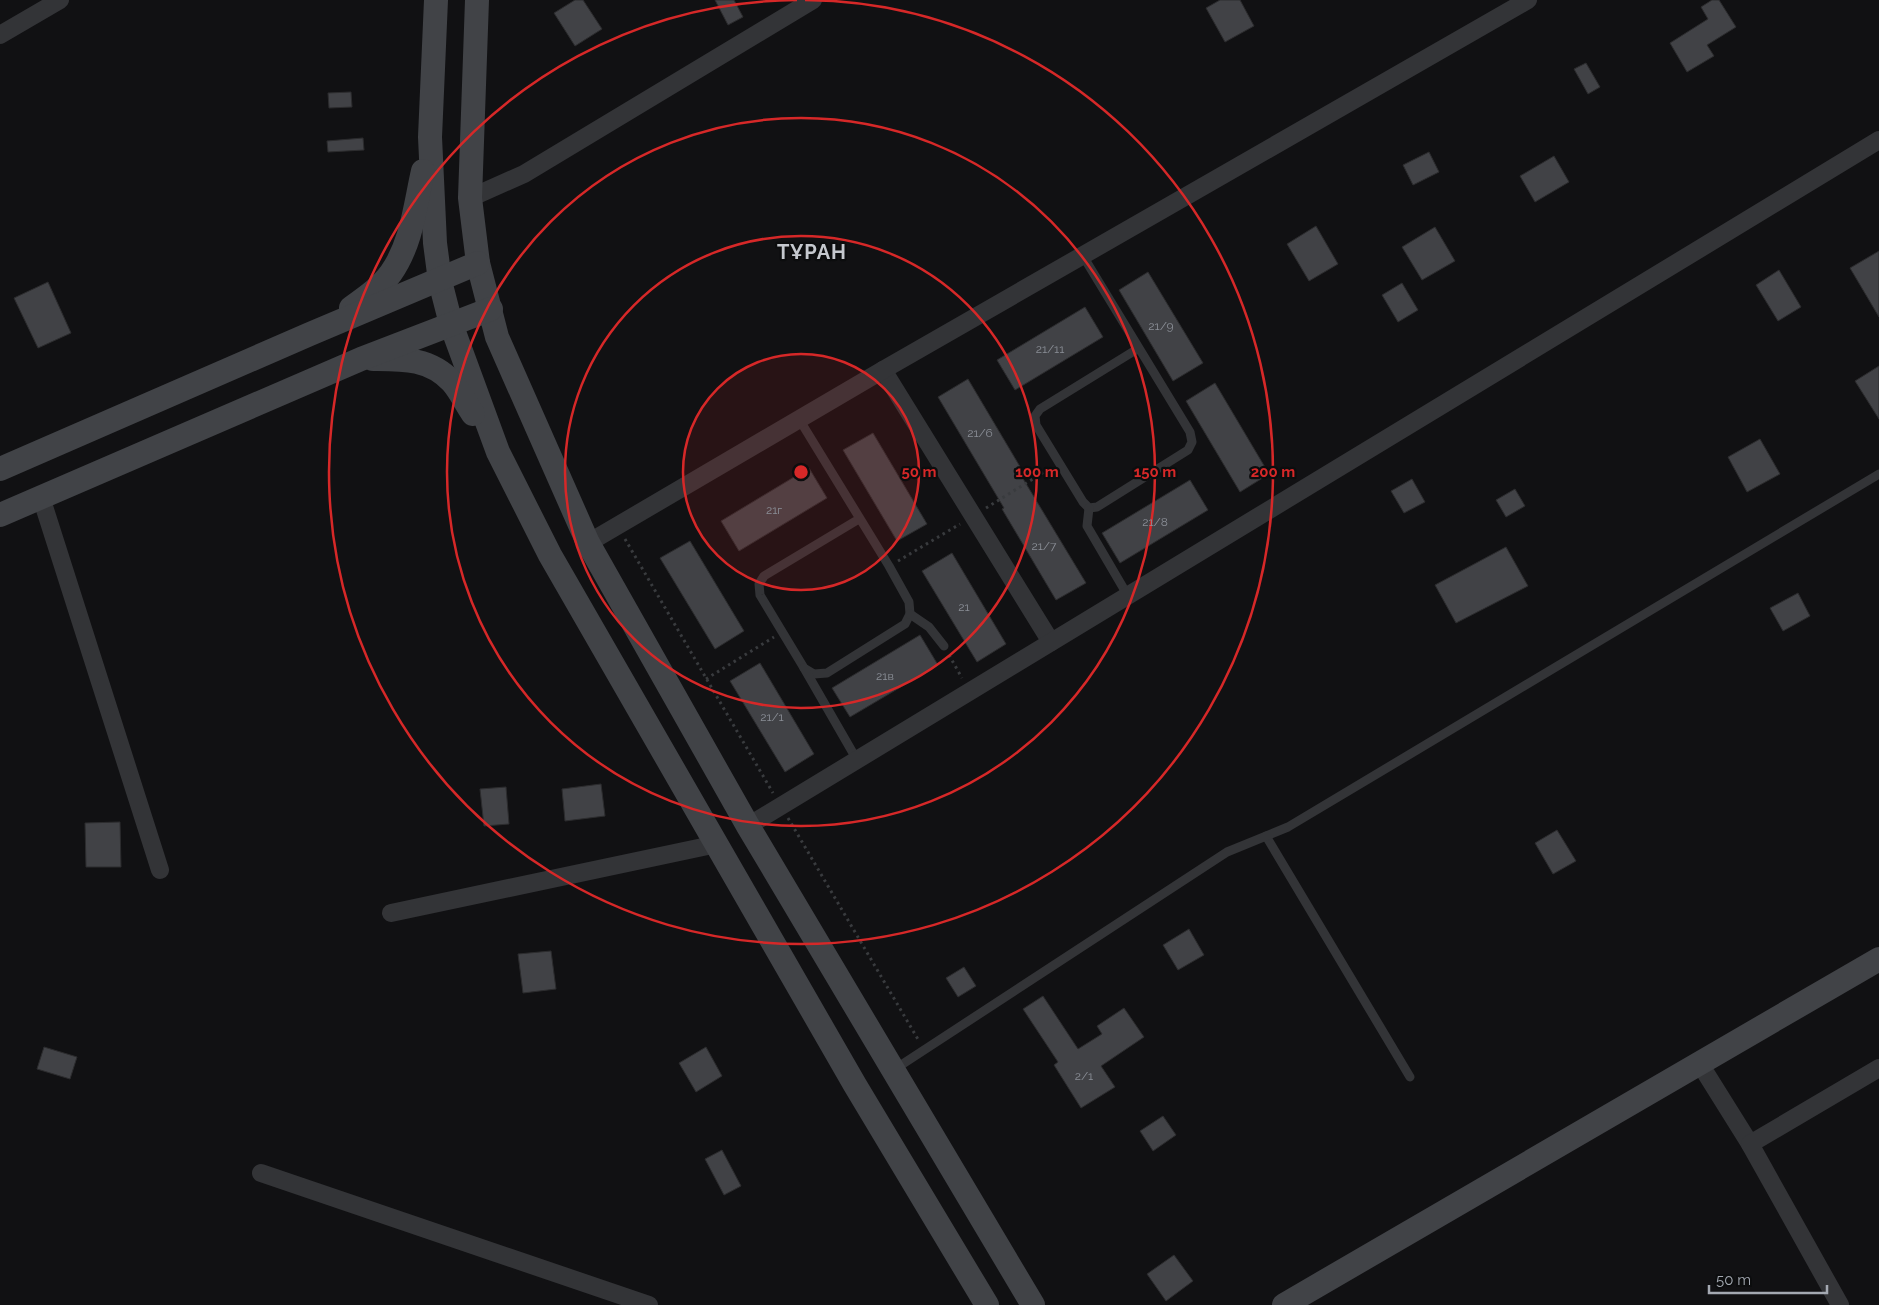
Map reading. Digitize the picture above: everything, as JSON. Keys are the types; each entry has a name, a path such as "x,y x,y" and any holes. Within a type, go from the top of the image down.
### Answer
{"street":[{"path":"0,35 60,0"},
{"path":"436,0 430,138 435,243 440,281 451,324 498,452 550,555 855,1085 987,1305"},
{"path":"477,0 470,198 478,263 497,337 588,544 748,826 1033,1305"},
{"path":"470,198 524,174 813,0"},
{"path":"588,544 883,370 1528,0"},
{"path":"310,334 350,309 372,292 390,274 408,241 430,138"},
{"path":"748,826 1879,140"},
{"path":"0,469 478,263"},
{"path":"0,515 361,359 490,309"},
{"path":"361,359 400,359 427,364 451,382 498,452"},
{"path":"883,370 1051,642"},
{"path":"40,497 160,870"},
{"path":"391,913 717,844"},
{"path":"1284,1305 1879,959"},
{"path":"1700,1064 1750,1144 1840,1305"},
{"path":"1750,1144 1879,1068"},
{"path":"261,1173 649,1305"}],"lane":[{"path":"1083,256 1190,432 1192,442 1188,450 1097,507 1089,508 1082,502 1036,425 1035,416 1040,409 1138,348"},
{"path":"799,419 909,602 910,614 905,624 827,673 814,674 804,668"},
{"path":"894,1069 1228,852 1288,827 1879,474"},
{"path":"1089,508 1087,526 1128,596"},
{"path":"857,760 760,595 759,584 764,576 860,519"},
{"path":"910,614 929,627 944,646"},
{"path":"1266,836 1410,1077"}],"path":[{"path":"617,526 924,1050"},
{"path":"706,679 783,632"},
{"path":"944,646 969,692"}],"building":[{"path":"575,0 583,0 602,29 575,46 554,13"},
{"path":"715,0 734,0 743,17 728,25"},
{"path":"1220,0 1240,0 1254,26 1225,42 1206,8"},
{"path":"1712,0 1719,0 1736,27 1707,45 1714,56 1687,72 1670,43 1708,19 1701,7"},
{"path":"1586,63 1600,87 1588,94 1574,69"},
{"path":"351,92 352,107 329,108 328,93"},
{"path":"363,138 364,150 328,152 327,141"},
{"path":"1429,152 1439,172 1413,185 1403,165"},
{"path":"1554,156 1569,182 1535,202 1520,176"},
{"path":"1316,226 1338,264 1309,281 1287,244"},
{"path":"1435,227 1455,261 1422,280 1402,247"},
{"path":"1879,251 1879,317 1850,268"},
{"path":"1779,270 1801,307 1778,321 1756,285"},
{"path":"1148,272 1203,363 1173,381 1119,290"},
{"path":"48,282 71,333 38,348 14,298"},
{"path":"1402,283 1418,310 1398,322 1382,295"},
{"path":"1085,307 1103,337 1015,390 997,360"},
{"path":"1879,366 1879,419 1855,381"},
{"path":"968,379 1022,470 1019,472 1086,583 1056,600 938,397"},
{"path":"1215,383 1269,474 1240,492 1186,401"},
{"path":"873,433 927,524 897,541 843,450"},
{"path":"1760,439 1780,474 1747,492 1728,457"},
{"path":"809,468 827,498 739,551 721,521"},
{"path":"1412,479 1425,502 1404,513 1391,491"},
{"path":"1190,480 1208,510 1120,563 1102,533"},
{"path":"1515,489 1525,506 1506,517 1496,500"},
{"path":"690,541 744,631 715,649 660,558"},
{"path":"1506,547 1528,586 1456,623 1435,585"},
{"path":"952,553 1006,644 977,662 922,571"},
{"path":"1798,593 1810,616 1783,631 1770,608"},
{"path":"920,635 938,665 850,717 832,688"},
{"path":"760,663 814,754 785,772 730,681"},
{"path":"601,784 605,816 565,821 562,789"},
{"path":"506,787 509,824 484,826 480,789"},
{"path":"120,822 121,867 86,867 85,823"},
{"path":"1557,830 1576,861 1553,874 1535,843"},
{"path":"1189,929 1204,955 1178,970 1163,945"},
{"path":"551,951 556,989 523,993 518,954"},
{"path":"964,967 976,986 958,997 946,978"},
{"path":"1043,996 1078,1049 1102,1034 1097,1026 1124,1008 1144,1037 1101,1066 1115,1087 1081,1108 1054,1065 1058,1062 1023,1009"},
{"path":"44,1047 77,1057 70,1079 37,1069"},
{"path":"706,1047 722,1076 696,1092 679,1063"},
{"path":"1163,1116 1176,1135 1153,1151 1140,1131"},
{"path":"722,1150 741,1186 724,1195 705,1159"},
{"path":"1174,1255 1193,1281 1166,1301 1147,1274"}],"district":[{"name":"ТҰРАН","path":"812,252"}]}
